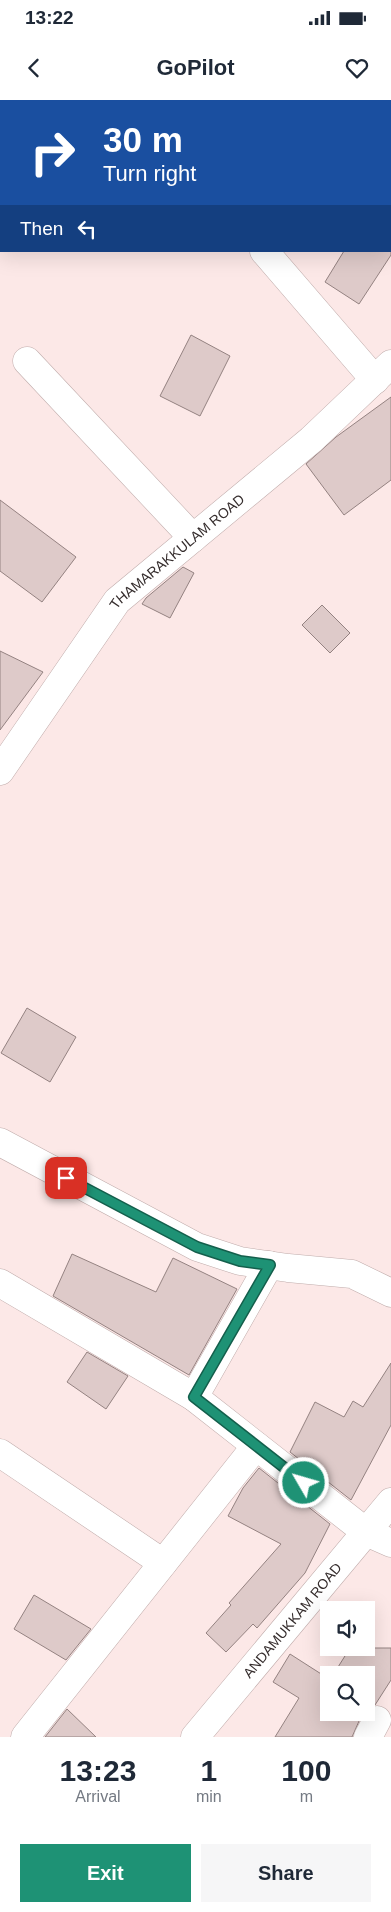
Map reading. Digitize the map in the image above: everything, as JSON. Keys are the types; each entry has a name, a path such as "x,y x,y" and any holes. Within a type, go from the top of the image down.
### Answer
{"street":[{"path":"265,252 383,372"},
{"path":"27,361 193,538"},
{"name":"THAMARAKKULAM ROAD","path":"0,771 117,601 311,440 383,372"},
{"path":"0,1142 197,1247 240,1261 352,1274 391,1293"},
{"path":"194,1397 270,1265"},
{"path":"0,1283 194,1397 366,1532 391,1543"},
{"path":"25,1737 256,1446"},
{"path":"0,1453 163,1563"},
{"name":"ANDAMUKKAM ROAD","path":"195,1737 391,1502"}],"building":[{"path":"343,252 391,252 391,255 359,304 325,282"},
{"path":"191,335 230,356 200,416 160,396"},
{"path":"391,397 391,480 344,515 306,464 336,437"},
{"path":"0,500 76,557 42,602 0,571"},
{"path":"183,567 194,573 170,618 142,604 146,598"},
{"path":"322,605 350,633 330,653 302,625"},
{"path":"0,651 43,672 0,730"},
{"path":"27,1008 76,1037 50,1082 1,1053"},
{"path":"72,1254 156,1292 173,1258 237,1289 189,1375 53,1296"},
{"path":"87,1352 128,1376 106,1409 67,1382"},
{"path":"391,1363 391,1425 351,1500 290,1452 315,1402 344,1417 353,1401 363,1407"},
{"path":"259,1468 330,1524 305,1573 257,1628 253,1624 226,1652 206,1633 231,1605 229,1603 281,1544 228,1516 243,1488"},
{"path":"34,1595 91,1629 66,1660 14,1629"},
{"path":"375,1648 391,1648 391,1680 375,1705 375,1666 339,1666 345,1656 375,1656"},
{"path":"290,1654 320,1673 320,1721 359,1721 352,1737 275,1737 299,1698 273,1682"},
{"path":"67,1709 96,1737 45,1737"}],"route":[{"path":"66,1178 197,1247 240,1261 270,1265 194,1397 304,1483"}]}
